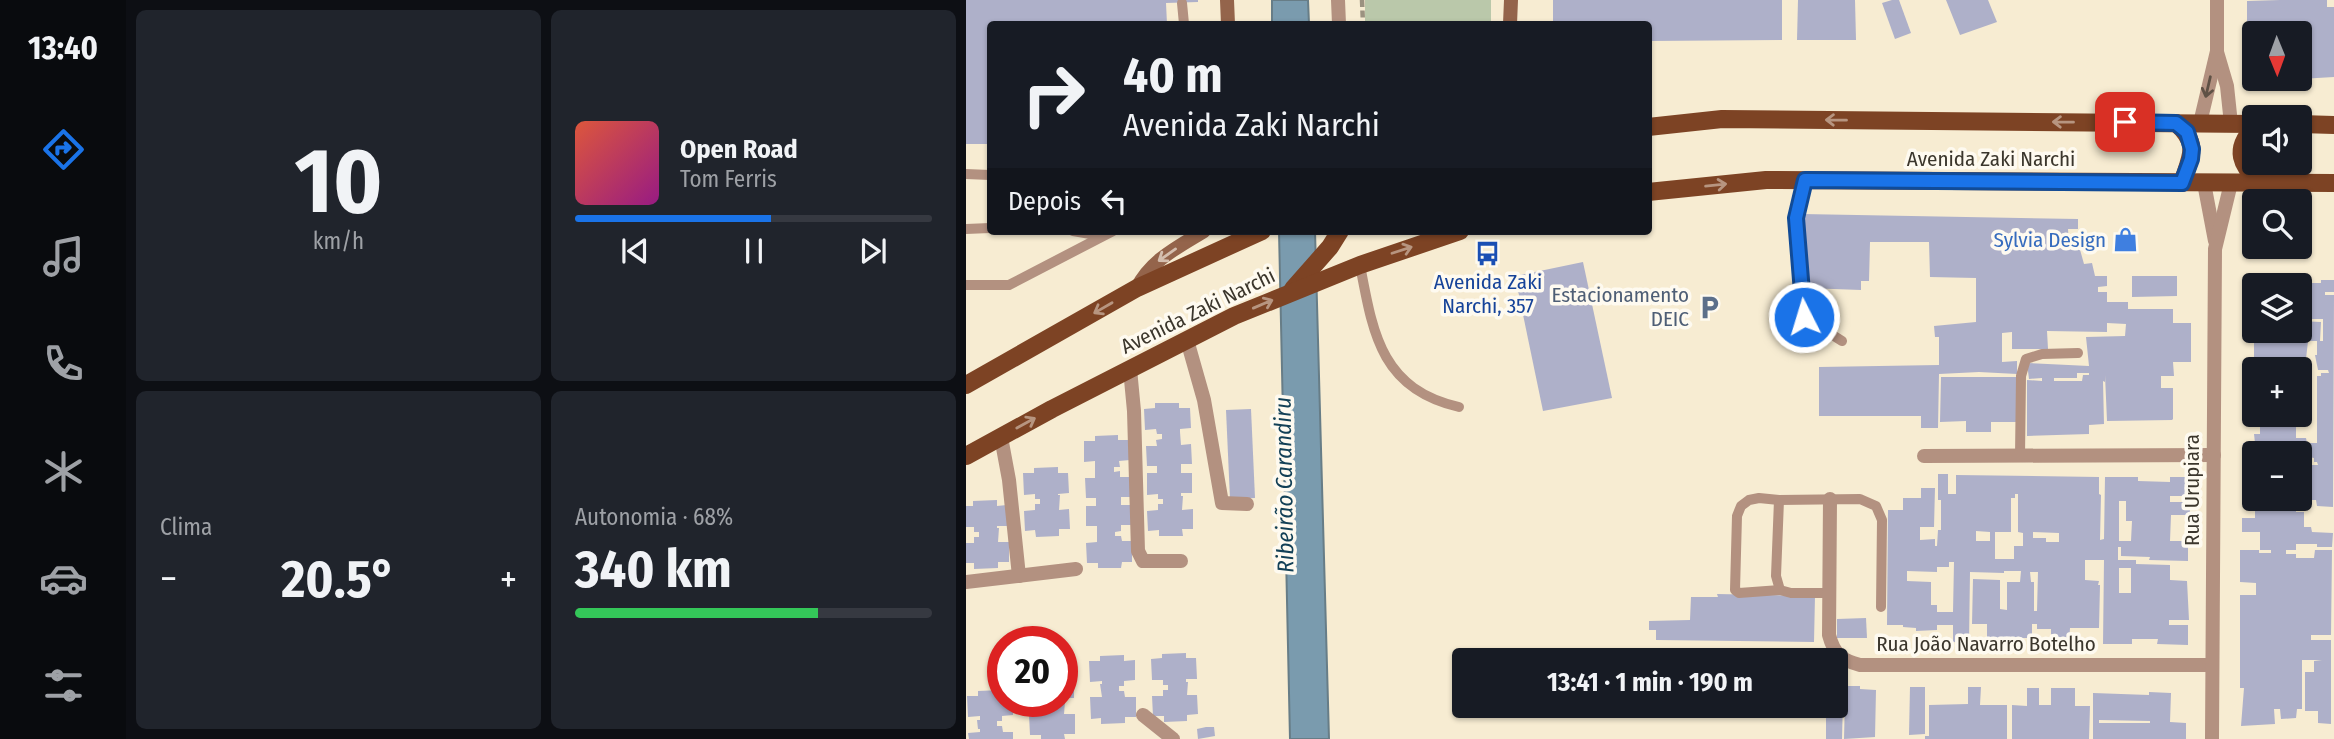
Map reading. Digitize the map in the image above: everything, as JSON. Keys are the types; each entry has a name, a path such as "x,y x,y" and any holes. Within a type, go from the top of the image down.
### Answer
{"main road":[{"path":"1227,0 1228,21"},
{"path":"1510,21 1511,0"},
{"name":"Avenida Zaki Narchi","path":"1652,127 1722,119 2242,125"},
{"path":"2176,123 2187,132 2192,149 2182,183"},
{"path":"2312,124 2334,125"},
{"path":"2251,175 2260,183"},
{"name":"Avenida Zaki Narchi","path":"1652,192 1766,180 2334,183"},
{"path":"1137,288 1143,277 1163,256 1197,235"},
{"name":"Avenida Zaki Narchi","path":"966,385 1137,288 1253,235"},
{"path":"1291,291 1338,235"},
{"name":"Avenida Zaki Narchi","path":"966,456 1234,316 1291,291 1448,235"}],"street":[{"path":"1338,0 1339,21"},
{"path":"2200,123 2217,51 2217,0"},
{"path":"2217,51 2227,86 2231,124"},
{"name":"Rua Urupiara","path":"2204,183 2216,242 2212,739"},
{"name":"Rua Urupiara","path":"2216,242 2231,183"},
{"path":"1187,340 1204,400 1222,503 1247,504"},
{"path":"1130,369 1134,411 1138,551 1143,561 1181,561"},
{"path":"1000,437 1009,480 1019,576"},
{"path":"1924,456 2214,455"},
{"name":"Rua João Navarro Botelho","path":"1830,499 1829,635 1833,651 1844,661 1860,665 2212,665"},
{"path":"966,582 1076,569"},
{"path":"1143,715 1173,739"}],"lane":[{"path":"1182,3 1184,21"},
{"path":"966,174 987,175"},
{"path":"1805,180 1796,218 1804,317 1842,341"},
{"path":"966,229 987,228"},
{"path":"1093,235 1103,237"},
{"path":"966,285 1009,285 1106,235"},
{"path":"1352,268 1384,355 1398,376 1416,391 1436,401 1459,407"},
{"path":"2020,456 2021,376 2026,359 2042,354 2078,352"},
{"path":"1829,593 1791,593 1780,590 1739,593 1735,590 1736,527 1741,506 1749,500 1759,498 1869,501 1876,506 1882,520 1881,607"},
{"path":"1779,500 1776,576 1780,590"}],"path":[{"path":"1362,0 1363,21"}],"green space":[{"path":"1365,0 1491,0 1491,21 1365,21"}],"water":[{"path":"1272,0 1308,0 1309,21 1272,21"},
{"path":"1279,235 1315,235 1329,739 1290,739"}],"building":[{"path":"966,0 1198,0 1166,3 1167,21 987,21 987,144 966,144"},
{"path":"1553,0 1782,0 1782,40 1652,41 1652,21 1553,21"},
{"path":"1798,0 1855,0 1856,40 1797,40"},
{"path":"1899,0 1911,33 1895,39 1882,3"},
{"path":"1946,0 1988,0 1997,22 1960,35"},
{"path":"2327,0 2327,7 2334,7 2334,77 2312,78 2312,21 2247,21 2247,1"},
{"path":"1802,214 2078,219 2078,229 2068,229 2069,246 2079,246 2084,264 2092,263 2095,276 2107,276 2107,286 2098,287 2098,292 2107,292 2107,302 2128,302 2128,309 2173,309 2173,323 2191,323 2191,362 2173,362 2174,376 2161,376 2161,388 2173,388 2172,420 2107,421 2105,375 2104,424 2089,425 2089,434 2027,436 2027,380 2042,381 2042,378 2029,379 2027,363 2089,366 2086,337 2125,336 2126,324 2107,323 2107,332 2047,331 2048,349 2012,349 2012,332 2002,333 2002,362 2017,361 2017,374 1939,374 1938,428 1921,428 1921,416 1819,416 1819,367 1939,365 1939,337 1935,337 1934,326 1976,322 1976,278 1930,277 1929,242 1870,242 1869,281 1861,281 1861,290 1806,288","holes":["2077,373 2089,373 2083,375 2082,381 2054,381 2054,378 2077,378"]},
{"path":"1583,262 1612,398 1543,411 1515,276"},
{"path":"2132,276 2177,276 2177,296 2132,297"},
{"path":"2321,280 2334,280 2334,292 2325,292 2325,295 2334,295 2333,507 2317,506 2316,500 2312,500 2312,465 2318,465 2312,458 2312,443 2317,443 2317,376 2329,373 2328,370 2318,370 2315,355 2317,341 2312,341 2312,322 2321,322 2320,341 2323,341 2323,319 2312,319 2312,283 2321,283"},
{"path":"2254,343 2308,343 2306,357 2254,357"},
{"path":"1941,377 2016,377 2016,422 1991,422 1991,432 1966,432 1966,421 1940,422"},
{"path":"1155,403 1179,403 1179,408 1190,408 1191,428 1180,429 1180,432 1181,445 1191,444 1192,464 1181,464 1181,473 1192,473 1192,493 1181,493 1181,496 1182,510 1193,509 1193,529 1182,529 1183,536 1159,536 1159,530 1148,531 1147,511 1158,510 1158,504 1163,504 1163,499 1158,499 1158,494 1147,495 1147,473 1157,473 1157,466 1147,466 1146,446 1157,446 1156,440 1162,439 1162,434 1157,434 1156,429 1145,430 1144,409 1155,408"},
{"path":"1251,409 1255,498 1230,499 1226,410"},
{"path":"2260,427 2296,427 2296,438 2306,438 2307,441 2255,441 2254,434 2260,434"},
{"path":"1118,435 1118,440 1129,440 1130,460 1119,461 1120,467 1114,467 1114,472 1120,471 1120,477 1130,477 1130,497 1121,497 1121,505 1131,505 1131,525 1121,525 1121,531 1115,532 1115,536 1121,536 1122,541 1132,541 1132,562 1122,562 1121,568 1098,568 1098,563 1087,563 1086,543 1097,542 1097,526 1086,526 1086,506 1096,506 1096,498 1086,498 1085,478 1095,478 1095,461 1084,462 1084,441 1095,441 1095,436"},
{"path":"1058,467 1058,473 1068,473 1069,493 1058,495 1059,510 1069,509 1070,529 1059,529 1059,536 1036,537 1035,530 1025,531 1024,511 1035,510 1035,504 1040,504 1040,499 1035,499 1035,494 1024,495 1023,473 1034,473 1034,468"},
{"path":"1938,474 1948,474 1948,494 1956,494 1956,475 2099,477 2100,540 2104,539 2105,477 2138,477 2138,481 2170,482 2170,477 2189,477 2188,496 2170,496 2170,502 2190,502 2190,515 2171,515 2170,541 2188,541 2188,561 2121,556 2121,547 2118,547 2118,560 2136,560 2136,564 2170,565 2170,580 2187,581 2189,620 2169,620 2169,625 2188,625 2188,645 2157,644 2158,639 2132,639 2132,644 2103,644 2104,560 2085,560 2085,580 2099,581 2100,585 2099,628 2070,628 2069,643 2051,643 2051,629 2037,629 2037,624 2032,624 2032,638 2019,638 2019,643 1987,643 1987,624 1972,624 1973,579 2000,580 2000,609 2007,610 2007,582 2020,582 2021,571 1970,572 1969,643 1953,642 1953,625 1937,625 1937,630 1916,631 1916,628 1903,625 1887,625 1888,510 1903,510 1903,498 1921,498 1921,488 1935,488 1934,527 1920,527 1920,540 1935,539 1937,546 1938,530 1941,530 1941,500 1938,500","holes":["2018,494 2018,532 2023,533 2023,546 2014,546 2014,559 1995,559 1995,532 2011,532 2011,498","2119,501 2126,501 2126,521 2132,521 2131,541 2119,541","1976,531 1990,532 1990,541 1976,541","2033,532 2059,533 2059,542 2046,542 2046,538 2033,538","1949,562 1954,562 1953,612 1937,612 1937,605 1931,605 1931,582 1907,581 1907,571 1937,572 1937,567 1949,567","2119,568 2131,568 2131,593 2119,593","2030,572 2038,572 2037,611 2034,611 2034,582 2031,582"]},
{"path":"997,500 997,506 1007,505 1008,526 997,528 998,542 1009,542 1009,562 998,562 998,568 974,569 974,563 966,563 966,543 974,543 974,537 979,537 979,532 974,532 974,527 966,527 966,506 973,506 973,501"},
{"path":"2255,511 2304,512 2304,527 2311,527 2312,532 2333,533 2332,547 2296,544 2296,550 2286,550 2286,554 2296,554 2296,558 2314,558 2315,550 2332,550 2331,635 2311,635 2311,640 2331,640 2331,724 2318,723 2318,711 2305,711 2305,672 2314,672 2314,661 2322,660 2302,660 2302,709 2297,709 2296,718 2281,719 2280,709 2274,709 2275,724 2241,726 2244,688 2240,688 2240,595 2256,595 2256,583 2240,582 2240,550 2271,553 2271,550 2260,550 2260,532 2242,532 2242,518 2255,518"},
{"path":"1717,594 1815,596 1814,642 1656,640 1656,630 1649,630 1649,621 1690,620 1691,597 1718,597"},
{"path":"1866,618 1867,638 1837,638 1837,619"},
{"path":"1186,653 1186,658 1196,658 1197,679 1186,679 1186,682 1187,695 1197,695 1198,714 1187,715 1187,721 1164,722 1164,716 1153,716 1152,696 1163,696 1163,690 1168,690 1168,685 1163,685 1163,680 1152,680 1151,659 1162,658 1162,654"},
{"path":"1124,655 1124,661 1135,660 1135,680 1124,681 1124,686 1119,686 1119,691 1124,691 1125,697 1136,697 1136,717 1125,717 1125,723 1101,724 1101,718 1091,719 1090,697 1102,697 1102,681 1090,682 1089,661 1100,661 1100,656"},
{"path":"1848,686 1876,690 1875,737 1844,739 1845,718 1848,718"},
{"path":"1910,687 1925,687 1925,734 1909,735"},
{"path":"1968,687 1981,687 1980,705 2007,705 2007,739 1925,739 1925,736 1929,736 1929,705 1968,704"},
{"path":"2027,688 2039,688 2039,705 2051,705 2051,688 2075,688 2075,706 2090,706 2089,739 2012,739 2012,705 2027,706"},
{"path":"978,691 987,691 987,717 1002,717 1002,721 997,721 997,726 1002,726 1003,732 1013,732 1013,739 969,739 968,733 980,732 977,720 980,720 980,716 968,717 967,696 978,696"},
{"path":"2149,692 2171,693 2170,722 2186,723 2186,739 2093,739 2093,693 2149,695","holes":["2099,720 2150,723 2099,723"]},
{"path":"1029,717 1075,717 1075,734 1064,734 1065,739 1041,739 1041,735 1030,735"},
{"path":"1826,718 1843,718 1842,739 1826,739"},
{"path":"1214,727 1215,736 1198,739 1197,729"}],"place":[{"name":"Sylvia Design","path":"2126,240"},
{"name":"Avenida Zaki Narchi, 357","path":"1488,253"},
{"name":"Estacionamento DEIC","path":"1709,307"}],"route":[{"path":"1804,317 1796,218 1805,180 2182,183 2192,149 2187,132 2176,123 2125,122"}],"water label":[{"name":"Ribeirão Carandiru","path":"1284,485"}]}
